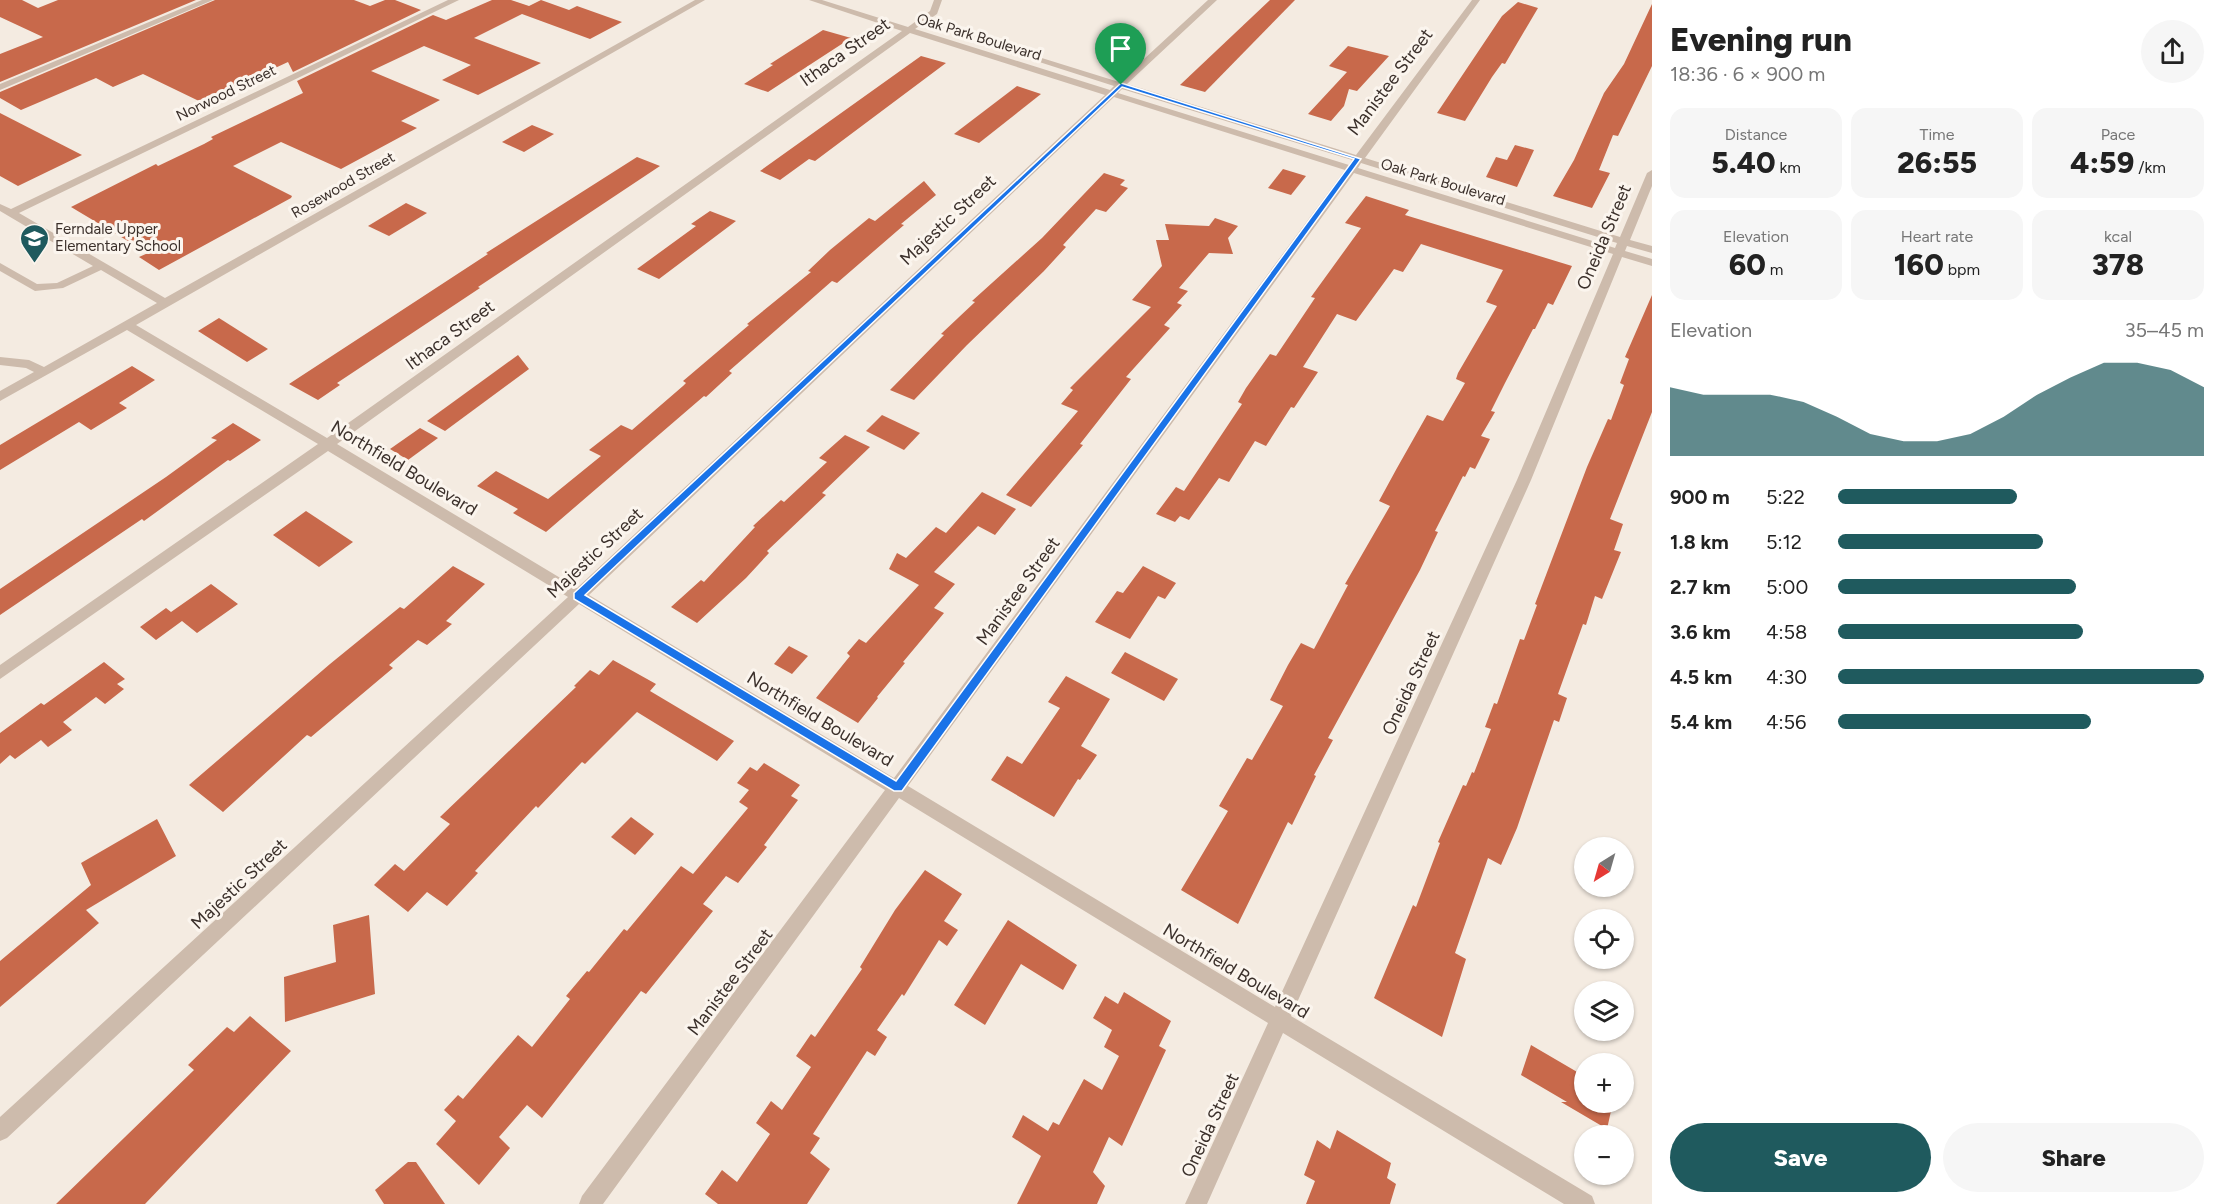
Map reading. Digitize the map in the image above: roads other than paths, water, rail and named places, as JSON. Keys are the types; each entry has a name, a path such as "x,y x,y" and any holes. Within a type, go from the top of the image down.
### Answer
{"street":[{"path":"0,87 209,0"},
{"name":"Norwood Street","path":"11,213 455,0"},
{"name":"Rosewood Street","path":"0,397 701,0"},
{"name":"Oak Park Boulevard","path":"813,0 913,26 1621,247 1652,263"},
{"name":"Oak Park Boulevard","path":"846,0 913,26"},
{"name":"Ithaca Street","path":"0,673 327,444 934,12 938,0"},
{"name":"Majestic Street","path":"0,1131 578,596 1116,89 1214,0"},
{"name":"Manistee Street","path":"590,1204 1476,0"},
{"name":"Oneida Street","path":"1196,1204 1524,480 1652,173"},
{"path":"0,207 165,303"},
{"name":"Oak Park Boulevard","path":"1621,247 1652,250"},
{"path":"0,266 35,288 59,286 101,266"},
{"name":"Northfield Boulevard","path":"127,325 898,788 1584,1204"},
{"path":"0,361 29,364 44,372"}],"place":[{"name":"Ferndale Upper Elementary School","path":"34,264"}]}
